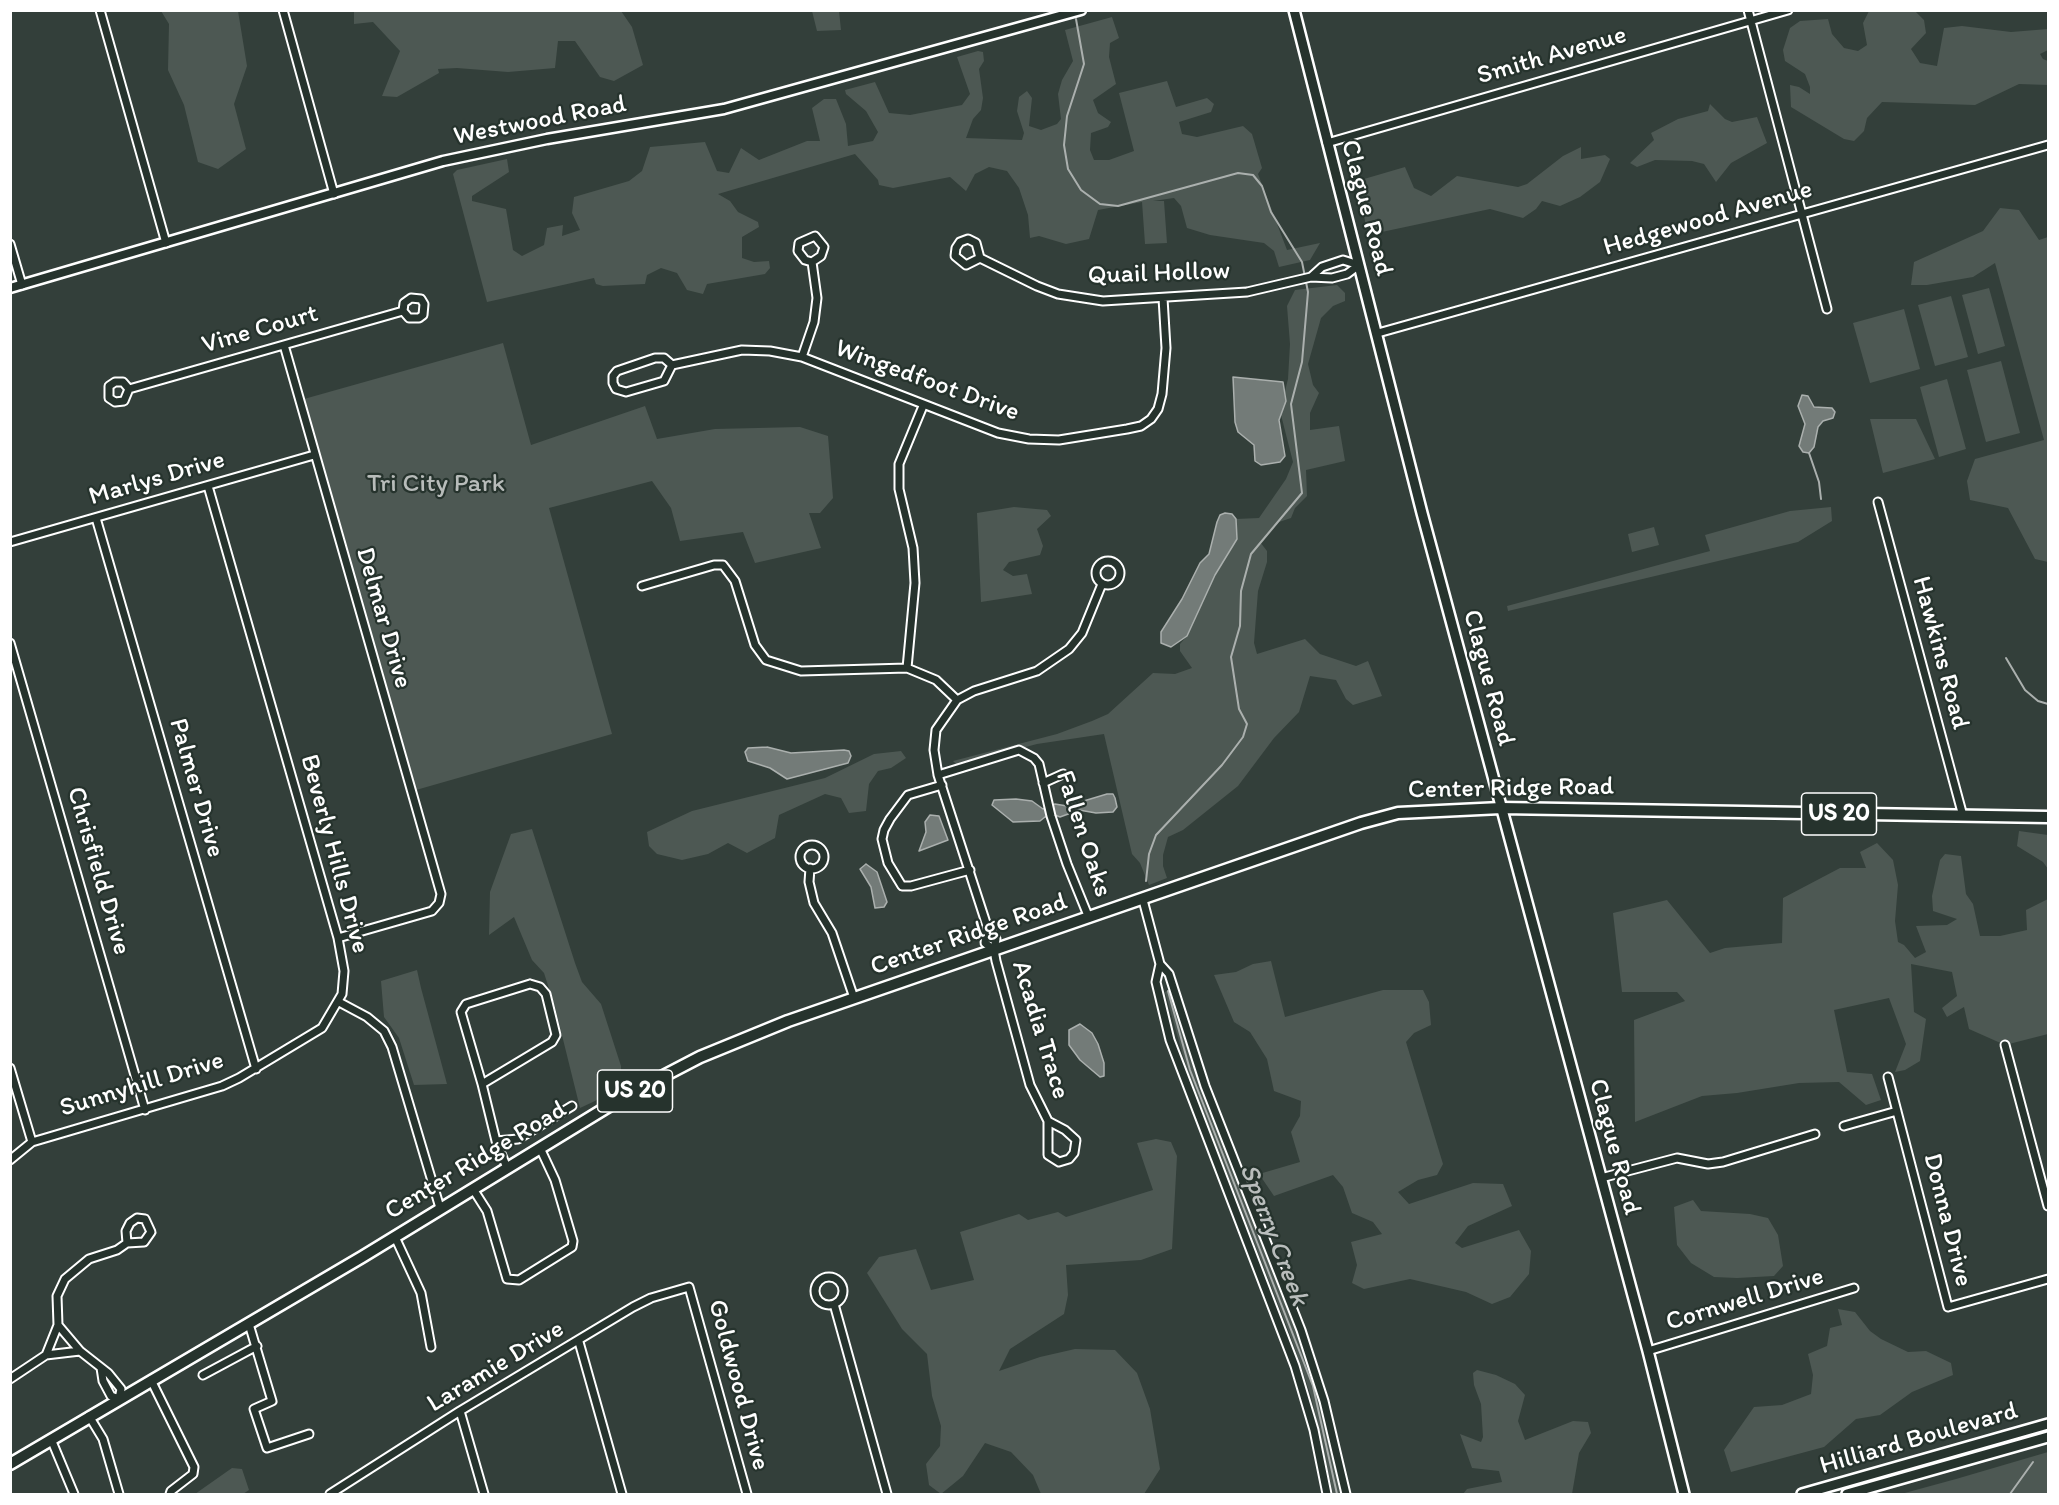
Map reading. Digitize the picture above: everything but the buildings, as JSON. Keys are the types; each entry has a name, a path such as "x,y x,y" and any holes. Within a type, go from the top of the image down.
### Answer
{"main road":[{"name":"Clague Road","path":"1294,10 1422,513 1648,1351 1684,1494"},
{"name":"Center Ridge Road","path":"10,1464 395,1237 627,1095 700,1057 751,1034 1387,816 1501,808 2049,817"},
{"name":"Hilliard Boulevard","path":"1802,1494 2049,1424"},
{"name":"Hilliard Boulevard","path":"1847,1494 2049,1437"}],"street":[{"path":"100,10 166,243"},
{"path":"282,10 334,194"},
{"name":"Westwood Road","path":"10,288 443,161 547,139 724,109 1081,10"},
{"path":"1748,10 1827,309"},
{"name":"Smith Avenue","path":"1327,143 1788,10"},
{"name":"Hedgewood Avenue","path":"1378,333 2049,145"},
{"path":"10,244 22,285"},
{"name":"Quail Hollow","path":"980,258 1037,286 1068,296 1103,300 1247,292 1311,277 1332,278 1347,274 1359,265"},
{"name":"Quail Hollow","path":"1311,277 1322,267 1343,260 1359,265"},
{"path":"802,357 814,322 817,297 812,262"},
{"name":"Wingedfoot Drive","path":"672,365 742,350 770,351 802,357 923,406 998,433 1029,439 1059,440 1141,426 1151,419 1158,409 1162,394 1166,348 1163,298"},
{"name":"Vine Court","path":"129,389 403,311"},
{"name":"Delmar Drive","path":"284,345 440,888 439,903 432,911 338,938"},
{"name":"Wingedfoot Drive","path":"654,358 664,358 672,365 664,381 655,384 621,392 613,383 613,376 617,371 634,364 654,358"},
{"path":"907,668 915,583 913,549 899,489 899,464 923,406"},
{"name":"Marlys Drive","path":"10,542 314,455"},
{"name":"Beverly Hills Drive","path":"208,486 338,938 344,971 339,1002"},
{"name":"Hawkins Road","path":"1878,502 1963,816"},
{"name":"Palmer Drive","path":"96,519 256,1069"},
{"path":"642,586 714,565 723,565 735,581 755,645 766,660 801,672 907,668 936,680 957,700 974,691 1037,671 1054,661 1082,633 1102,584"},
{"name":"Chrisfield Drive","path":"10,643 144,1110"},
{"name":"Acadia Trace","path":"957,700 936,730 933,750 938,775 987,926 996,939 993,951 1030,1085 1048,1121 1048,1155 1059,1162 1069,1160 1074,1153 1076,1140 1065,1130 1048,1121"},
{"name":"Fallen Oaks","path":"938,775 1019,750 1028,754 1039,764 1050,812 1089,918"},
{"path":"1043,783 1063,774"},
{"path":"942,786 908,795 890,819 882,839 888,864 902,886 911,886 970,870"},
{"path":"810,868 809,882 814,903 832,933 854,998"},
{"path":"1143,900 1160,964 1169,974 1205,1086 1301,1330 1327,1409 1346,1494"},
{"path":"1160,964 1156,982 1170,1040 1295,1366 1314,1430 1327,1494"},
{"path":"482,1084 552,1042 556,1035 546,994 540,987 530,984 497,992 466,1004 461,1012 496,1141 507,1168"},
{"path":"339,1002 367,1017 384,1032 392,1047 440,1209"},
{"name":"Sunnyhill Drive","path":"10,1160 32,1142 222,1086 256,1069 322,1028 339,1002"},
{"path":"2005,1045 2049,1206"},
{"path":"10,1068 32,1142"},
{"name":"Donna Drive","path":"1888,1077 1948,1307 2049,1279"},
{"path":"496,1141 518,1139 572,1106"},
{"path":"1844,1126 1897,1111"},
{"path":"1601,1178 1677,1158 1708,1164 1723,1162 1815,1134"},
{"path":"473,1189 487,1211 507,1279 519,1280 572,1247 573,1240 555,1180 540,1148"},
{"path":"395,1237 420,1293 431,1347"},
{"path":"46,1355 58,1325 57,1296 69,1274 89,1259 117,1250 127,1243"},
{"path":"822,1278 836,1278 842,1285 843,1294 834,1304 820,1302 815,1294 816,1285 822,1278"},
{"name":"Laramie Drive","path":"335,1493 460,1411 579,1342 633,1307 651,1298 689,1287"},
{"name":"Goldwood Drive","path":"689,1287 747,1494"},
{"name":"Cornwell Drive","path":"1648,1351 1854,1288"},
{"path":"834,1304 887,1494"},
{"path":"249,1324 272,1401 254,1409 267,1448 309,1434"},
{"path":"58,1325 80,1350 121,1389 119,1399"},
{"path":"579,1342 622,1494"},
{"path":"203,1375 256,1347"},
{"path":"10,1379 46,1355 80,1350"},
{"path":"151,1380 194,1467 193,1474 170,1494"},
{"path":"460,1411 484,1494"},
{"path":"89,1416 103,1439 119,1494"},
{"path":"51,1439 74,1494"}],"green space":[{"path":"354,10 621,11 632,27 643,65 614,81 600,77 575,41 558,41 555,68 508,72 457,68 438,69 439,73 397,97 382,96 400,51 373,22 354,24"},
{"path":"161,11 238,11 247,66 234,104 246,149 218,169 198,162 184,105 168,70 169,24"},
{"path":"812,11 839,11 841,30 817,31"},
{"path":"1869,11 1915,11 1924,20 1926,33 1911,49 1920,63 1937,66 1944,28 1962,26 2011,32 2048,29 2048,50 2040,54 2048,61 2048,85 2019,84 1975,105 1882,102 1867,118 1864,131 1854,141 1844,139 1791,107 1790,85 1799,87 1810,94 1810,87 1805,74 1785,61 1783,50 1790,28 1800,21 1828,19 1832,34 1844,48 1858,51 1867,45 1863,23"},
{"path":"1112,17 1119,38 1110,43 1109,57 1116,84 1093,100 1098,113 1111,122 1108,127 1091,133 1090,150 1094,160 1109,160 1134,151 1119,93 1167,81 1176,107 1207,98 1214,104 1211,112 1179,122 1182,134 1197,137 1243,126 1252,134 1262,168 1258,174 1287,250 1320,243 1310,260 1279,267 1274,251 1264,243 1210,235 1187,228 1181,206 1174,198 1153,201 1164,201 1167,243 1145,244 1142,202 1098,210 1089,239 1066,244 1039,236 1030,238 1028,215 1019,188 1007,171 989,167 975,174 966,191 950,177 893,188 879,185 878,180 855,154 718,194 730,201 738,212 758,222 759,227 742,237 742,258 754,262 769,261 770,268 765,274 707,284 703,294 687,290 677,273 661,268 647,275 645,284 603,286 596,284 594,278 487,302 453,174 457,170 507,159 509,172 472,196 472,201 506,209 513,250 522,256 544,245 547,228 563,225 562,236 580,230 572,213 574,197 629,181 642,171 650,147 705,142 717,171 729,173 741,148 759,160 807,141 820,141 812,108 824,99 836,99 846,124 848,146 873,141 878,132 866,111 846,94 845,90 875,82 889,113 910,115 962,105 970,94 957,57 978,51 983,52 984,61 979,69 983,98 981,110 973,119 966,138 1022,140 1024,133 1017,111 1019,97 1027,91 1032,98 1029,126 1041,130 1057,124 1061,119 1058,94 1062,80 1073,61 1065,30"},
{"path":"1710,104 1725,119 1732,122 1757,117 1767,143 1731,163 1716,182 1704,164 1692,161 1655,160 1637,167 1630,163 1654,140 1651,133 1678,119 1708,111"},
{"path":"1581,147 1581,159 1605,155 1610,159 1600,182 1580,197 1560,206 1542,201 1536,209 1523,218 1490,209 1377,233 1367,232 1361,199 1355,186 1364,179 1405,167 1414,188 1431,196 1457,176 1518,187 1527,184 1563,156"},
{"path":"2000,208 2019,210 2039,240 2048,237 2048,562 2035,559 2008,508 1970,500 1967,481 1975,459 2044,440 1995,263 1973,277 1927,285 1911,285 1914,262 1983,231"},
{"path":"1337,285 1345,293 1345,301 1333,306 1321,318 1308,364 1313,385 1319,393 1310,413 1310,430 1339,426 1345,461 1306,470 1307,496 1295,508 1291,518 1276,523 1260,542 1267,551 1267,562 1258,591 1254,643 1257,654 1305,639 1320,654 1356,666 1368,661 1382,696 1353,705 1346,699 1336,680 1310,676 1299,712 1274,738 1238,786 1183,830 1168,837 1163,855 1163,866 1167,878 1149,885 1140,863 1132,854 1104,734 1037,744 957,765 953,761 1057,734 1092,721 1108,714 1153,673 1175,674 1192,668 1180,651 1180,644 1187,636 1215,575 1237,539 1236,519 1259,518 1286,479 1293,462 1280,411 1288,379 1290,344 1287,306 1295,290"},
{"path":"1989,288 2005,346 1978,354 1962,295"},
{"path":"1951,296 1968,357 1935,366 1918,305"},
{"path":"1904,309 1920,369 1870,383 1853,323"},
{"name":"Tri City Park","path":"503,343 531,445 645,406 657,439 715,429 800,427 828,436 833,498 820,513 809,513 821,548 755,563 743,532 680,541 671,508 652,481 549,508 612,734 416,790 304,399"},
{"path":"2001,361 2020,433 1986,442 1967,370"},
{"path":"1947,379 1966,449 1939,457 1920,387"},
{"path":"1870,419 1916,419 1935,459 1883,473"},
{"path":"1014,507 1047,510 1051,516 1037,529 1043,546 1040,555 1009,562 1003,570 1013,576 1027,574 1032,594 981,602 977,513"},
{"path":"1831,507 1832,521 1798,542 1508,611 1507,606 1710,551 1705,535 1790,511"},
{"path":"1654,527 1659,545 1632,552 1628,534"},
{"path":"901,751 906,758 891,768 878,771 869,784 866,811 849,813 841,798 825,794 779,815 775,838 747,853 728,843 708,854 682,860 657,854 649,846 647,832 692,811 825,778 874,754"},
{"path":"532,829 582,982 601,1004 621,1066 621,1081 595,1101 580,1108 555,1007 544,973 532,960 514,917 489,935 490,892 511,834"},
{"path":"2019,831 2048,835 2048,869 2043,862 2017,846"},
{"path":"1877,843 1893,860 1898,885 1895,921 1898,942 1904,945 1915,958 1926,952 1916,926 1947,925 1957,919 1933,911 1932,896 1940,860 1945,854 1961,856 1966,894 1973,904 1980,936 2000,936 2027,930 2026,910 2048,899 2048,1034 2005,1045 1969,1029 1964,1007 1947,1017 1942,1008 1957,996 1952,972 1911,964 1914,1012 1926,1019 1920,1061 1905,1070 1895,1072 1906,1044 1889,998 1834,1010 1847,1072 1872,1074 1881,1100 1866,1105 1839,1082 1799,1083 1702,1096 1635,1122 1634,1020 1685,1001 1677,992 1622,992 1613,913 1667,900 1710,953 1725,948 1782,943 1783,898 1840,868 1866,868 1860,852"},
{"path":"1271,961 1285,1017 1383,990 1423,990 1429,1002 1431,1025 1414,1033 1406,1042 1443,1164 1437,1175 1418,1180 1398,1192 1409,1204 1473,1183 1503,1184 1512,1206 1468,1226 1455,1243 1462,1248 1519,1230 1531,1251 1529,1274 1510,1297 1492,1304 1466,1292 1410,1279 1364,1289 1352,1283 1357,1265 1351,1242 1382,1234 1373,1222 1352,1213 1343,1187 1333,1175 1274,1196 1259,1174 1300,1162 1291,1132 1300,1116 1301,1101 1274,1091 1267,1059 1250,1032 1234,1022 1214,975 1236,972 1253,964"},
{"path":"417,970 447,1084 414,1085 399,1038 384,1017 381,981"},
{"path":"1170,989 1204,1088 1281,1287 1317,1389 1330,1437 1340,1494 1333,1494 1311,1396 1290,1335 1188,1073 1165,992"},
{"path":"1156,1139 1171,1142 1177,1156 1172,1249 1141,1260 1066,1265 1068,1295 1064,1314 1010,1349 999,1371 1040,1357 1075,1349 1115,1350 1137,1373 1150,1409 1160,1469 1144,1494 1041,1494 1033,1475 1011,1452 985,1443 963,1476 941,1494 929,1485 926,1464 940,1446 941,1426 932,1396 927,1354 902,1329 867,1273 879,1257 916,1249 931,1290 974,1280 960,1232 1019,1214 1028,1220 1058,1212 1066,1217 1153,1190 1137,1143"},
{"path":"1693,1200 1701,1211 1750,1214 1768,1218 1778,1235 1783,1266 1774,1276 1737,1278 1714,1277 1691,1263 1677,1245 1674,1207"},
{"path":"1838,1309 1855,1312 1870,1331 1908,1352 1926,1351 1951,1363 1953,1375 1912,1392 1880,1415 1856,1419 1824,1447 1731,1472 1724,1450 1754,1407 1782,1405 1811,1394 1813,1375 1808,1354 1827,1346 1830,1328 1842,1325"},
{"path":"1477,1370 1496,1375 1515,1384 1525,1395 1518,1421 1525,1440 1573,1421 1588,1422 1591,1433 1579,1453 1572,1494 1463,1494 1467,1489 1502,1482 1499,1471 1472,1468 1460,1434 1481,1442 1483,1437 1481,1404 1474,1385 1473,1373"},
{"path":"2048,1428 2048,1432 1868,1483 1869,1480"},
{"path":"2048,1452 2048,1494 1901,1494 1956,1479"},
{"path":"232,1468 242,1469 249,1490 243,1494 195,1494"}],"shaded area":[{"path":"1233,377 1283,382 1286,401 1279,420 1285,456 1280,462 1261,465 1255,461 1254,445 1238,432 1235,422"},
{"path":"1802,395 1808,396 1814,407 1832,408 1835,412 1833,418 1823,421 1818,427 1814,447 1809,453 1803,452 1799,446 1805,424 1798,406"},
{"path":"1232,514 1236,519 1237,539 1215,575 1187,636 1171,647 1161,643 1161,632 1182,599 1200,563 1209,554 1217,522 1220,515"},
{"path":"767,747 791,753 844,750 849,751 851,756 848,763 787,779 770,768 748,761 745,752 748,748"},
{"path":"1113,794 1115,798 1117,807 1113,812 1096,813 1079,810 1060,817 1055,815 1045,817 1040,821 1013,822 992,805 994,800 1016,799 1032,801 1043,809 1055,804 1067,806"},
{"path":"930,815 939,816 948,840 919,851 926,832 925,822"},
{"path":"866,864 877,872 887,902 884,907 875,908 871,887 860,869"},
{"path":"1080,1024 1092,1033 1098,1044 1104,1063 1104,1076 1100,1077 1080,1060 1069,1045 1069,1030"}],"waterway":[{"name":"Sperry Creek","path":"1076,19 1084,64 1067,116 1064,145 1068,169 1081,190 1100,204 1118,206 1238,173 1253,175 1262,186 1271,212 1302,262 1308,292 1302,362 1291,404 1302,493 1251,554 1241,591 1240,626 1231,657 1239,709 1247,724 1243,737 1222,765 1156,835 1149,854 1146,881"},
{"path":"1809,453 1819,482 1821,499"},
{"path":"2006,658 2025,690 2038,701 2048,704"},
{"name":"Sperry Creek","path":"1168,991 1190,1070 1313,1386 1337,1494"},
{"path":"2010,1494 2033,1462"}]}
